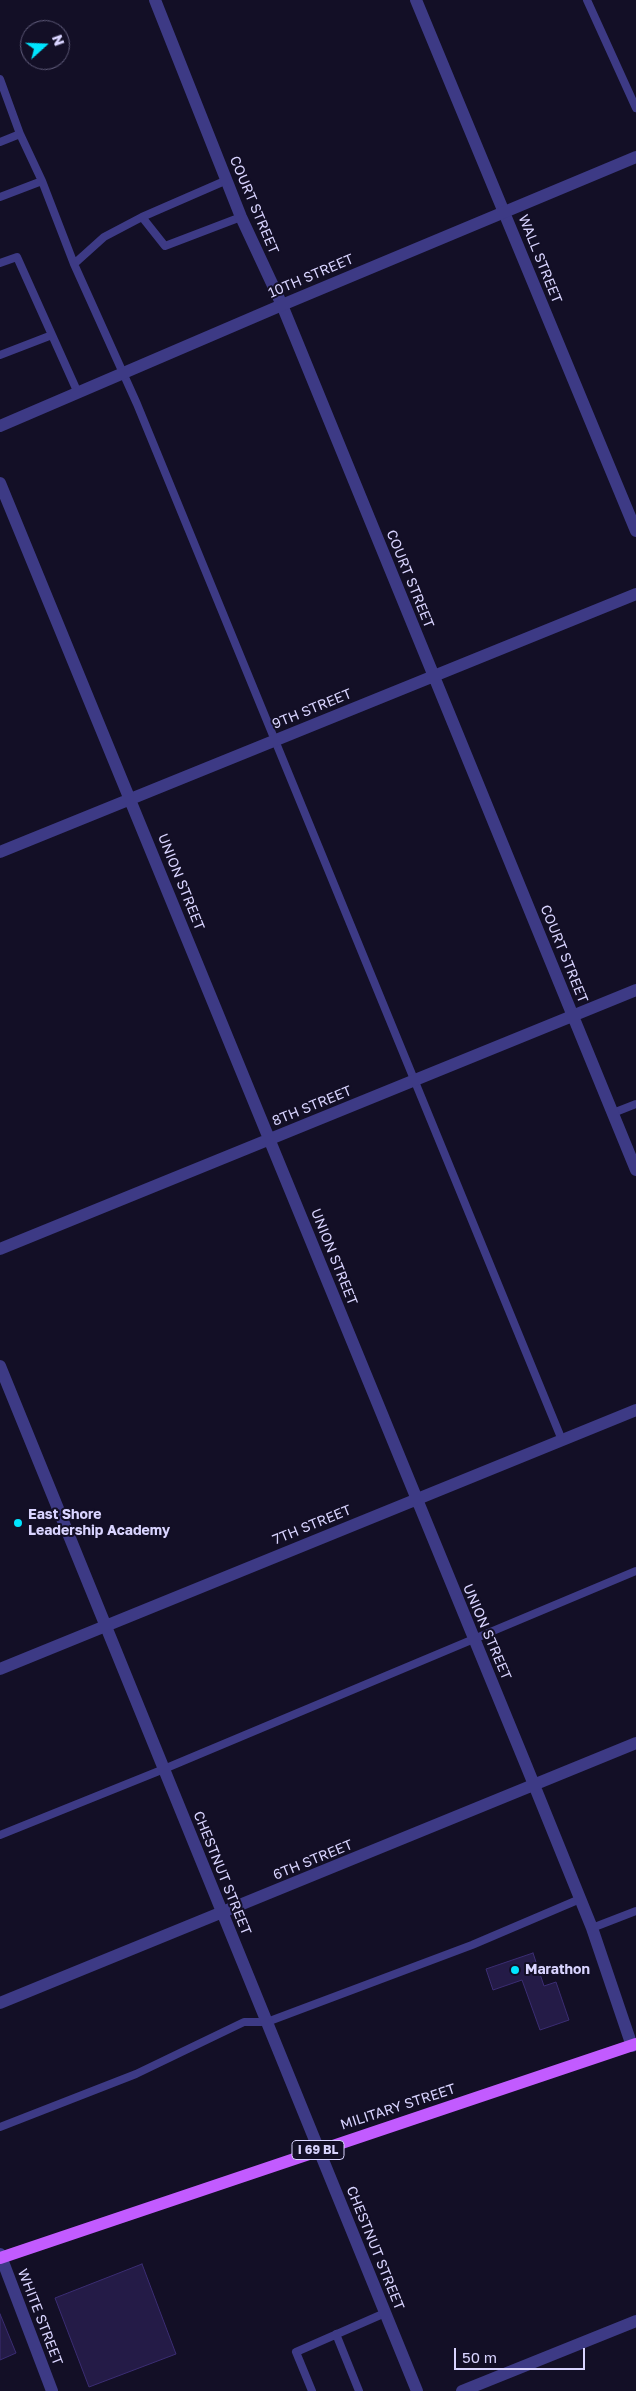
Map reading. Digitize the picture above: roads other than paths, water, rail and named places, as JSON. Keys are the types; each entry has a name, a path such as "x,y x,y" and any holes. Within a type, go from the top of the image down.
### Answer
{"main road":[{"name":"MILITARY STREET","path":"0,2256 634,2045"}],"street":[{"name":"COURT STREET","path":"155,0 242,217 282,305 636,1170"},
{"name":"WALL STREET","path":"416,0 636,531"},
{"name":"10TH STREET","path":"0,426 125,374 282,305 636,157"},
{"name":"UNION STREET","path":"0,483 592,1928 634,2045"},
{"name":"9TH STREET","path":"0,852 636,594"},
{"name":"8TH STREET","path":"0,1249 636,990"},
{"name":"CHESTNUT STREET","path":"0,1366 320,2149 416,2391"},
{"name":"7TH STREET","path":"0,1669 636,1410"},
{"name":"6TH STREET","path":"0,2003 636,1743"},
{"name":"WHITE STREET","path":"0,2256 52,2391"},
{"path":"462,2391 636,2321"}],"lane":[{"path":"587,0 636,108"},
{"path":"0,79 2,94 42,181 74,264 125,374 562,1440"},
{"path":"0,142 20,134"},
{"path":"74,264 104,236 142,217 227,180"},
{"path":"0,197 42,181"},
{"path":"142,217 165,246 242,217"},
{"path":"0,264 17,257 78,393"},
{"path":"0,355 52,335"},
{"path":"613,1113 636,1104"},
{"path":"0,1835 164,1770 636,1571"},
{"path":"0,2127 136,2074 244,2022 267,2022 472,1945 580,1899"},
{"path":"592,1928 636,1911"},
{"path":"312,2391 296,2352 385,2313"},
{"path":"336,2334 360,2391"}],"place":[{"name":"East Shore Leadership Academy","path":"18,1523"},
{"name":"Marathon","path":"515,1970"}]}
